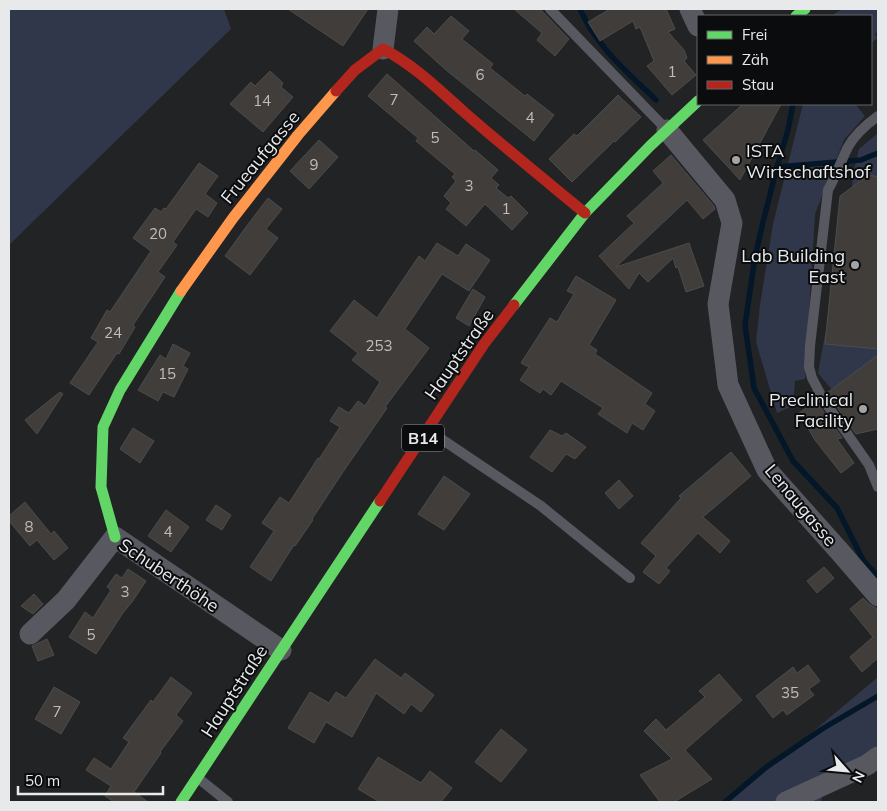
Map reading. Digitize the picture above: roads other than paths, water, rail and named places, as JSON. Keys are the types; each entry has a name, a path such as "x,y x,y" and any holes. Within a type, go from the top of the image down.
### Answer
{"main road":[{"path":"383,49 393,53 415,69 584,213"},
{"name":"Frueaufgasse","path":"114,537 101,487 103,426 120,390 174,302 233,218 298,135 355,70 375,53 383,49"},
{"name":"Hauptstraße","path":"181,802 484,344 584,213 666,130 697,102"}],"street":[{"path":"383,49 388,9"},
{"path":"690,9 697,24"},
{"name":"Lenaugasse","path":"666,130 725,200 732,223 718,304 728,385 767,470 878,596"},
{"name":"Schuberthöhe","path":"30,634 66,600 114,537 281,650"},
{"path":"786,802 867,765 878,757"}],"lane":[{"path":"550,9 666,130"},
{"path":"878,116 864,127 849,146 828,190 809,367 812,378 823,399 869,465 878,487"},
{"path":"428,430 541,506 630,578"},
{"path":"198,777 228,802"}],"waterway":[{"path":"580,9 603,47 656,100"},
{"path":"777,167 788,130 793,105"},
{"path":"878,153 861,160 777,167 755,257 745,325 754,388 793,461 837,508 863,560 878,577"},
{"path":"725,802 765,768 822,729 878,696"}],"place":[{"name":"ISTA Wirtschaftshof","path":"736,160"},
{"name":"Lab Building East","path":"855,265"},
{"name":"Preclinical Facility","path":"863,409"}]}
